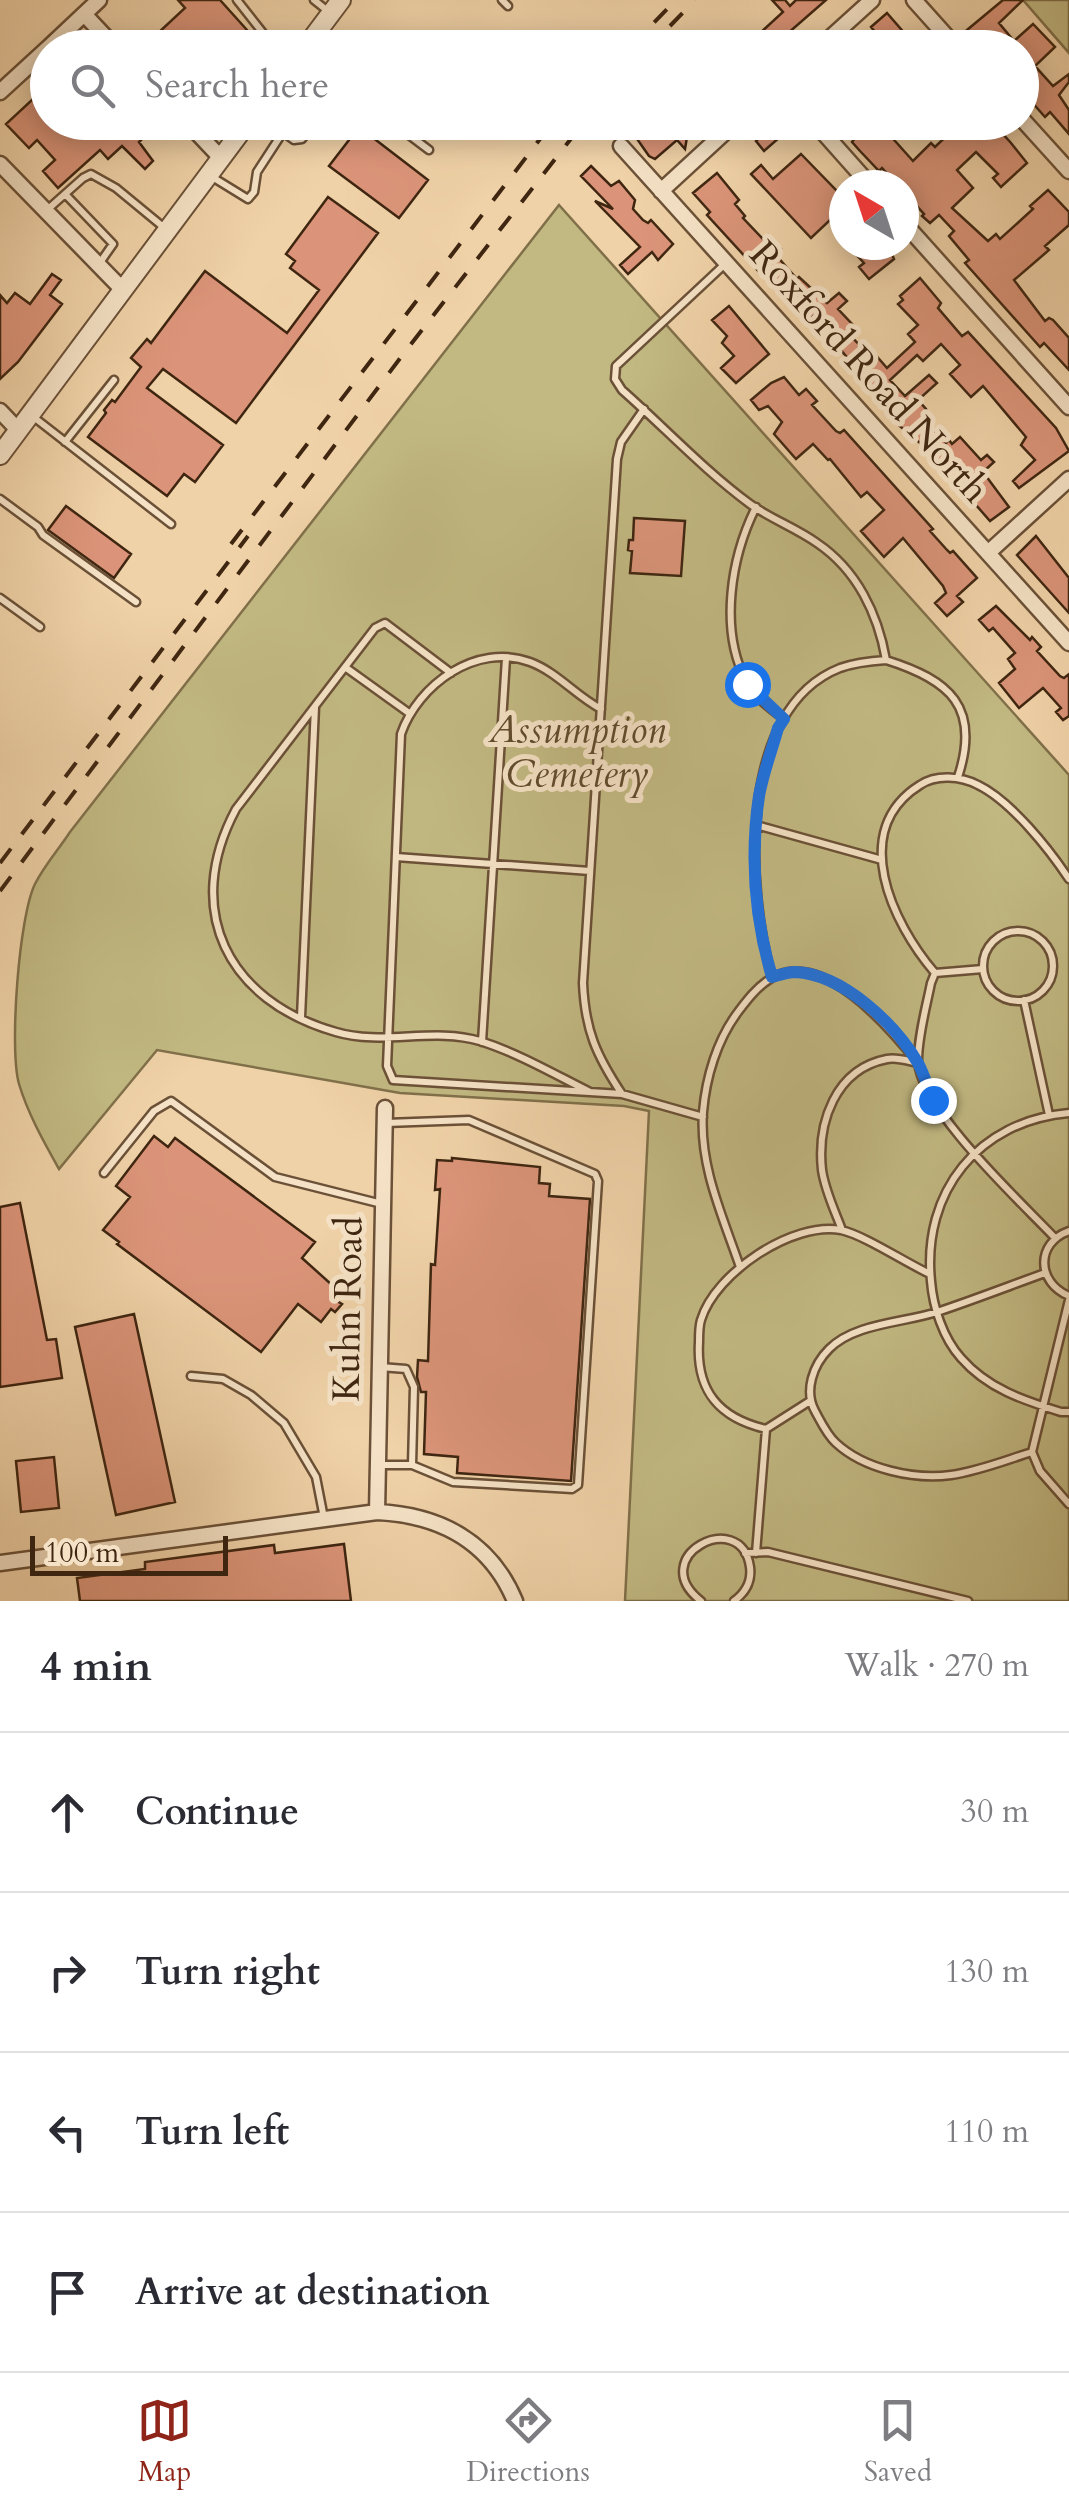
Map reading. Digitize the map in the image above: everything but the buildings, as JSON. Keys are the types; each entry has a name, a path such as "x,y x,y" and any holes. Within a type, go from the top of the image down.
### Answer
{"street":[{"path":"67,30 99,0"},
{"path":"839,30 872,0"},
{"path":"914,0 941,30"},
{"path":"319,30 336,7"},
{"path":"84,14 99,30"},
{"path":"0,92 30,64"},
{"path":"1039,137 1069,171"},
{"path":"204,140 220,158"},
{"path":"0,455 234,140"},
{"path":"661,190 716,140"},
{"path":"830,140 857,170"},
{"name":"Roxford Road North","path":"620,146 1069,643"},
{"path":"0,164 122,290"},
{"path":"919,240 1069,407"},
{"path":"0,411 24,422"},
{"path":"989,552 1069,479"},
{"name":"Kuhn Road","path":"377,1512 385,1116"},
{"path":"0,1563 377,1512 406,1513 459,1532 488,1555 515,1601"}],"lane":[{"path":"237,0 261,30"},
{"path":"314,0 336,7"},
{"path":"208,175 248,200 254,192 257,172 278,140"},
{"path":"416,140 429,150"},
{"path":"46,211 91,174 116,188 168,230"},
{"path":"64,194 111,241 111,249 98,265"},
{"path":"726,263 616,366 616,379 622,390 756,507 821,545 846,569 867,598 881,632 886,660"},
{"path":"65,442 114,380"},
{"path":"622,1094 589,1036 584,1015 618,460 621,442 644,410"},
{"path":"24,422 65,442 171,524"},
{"path":"0,499 38,527 42,535 136,602"},
{"path":"756,507 746,527 730,600 732,631 747,684 784,719"},
{"path":"0,598 40,627"},
{"path":"452,673 385,623 375,628 236,809 214,861 211,892 223,944 235,965 274,1004 336,1032 388,1040 442,1036 482,1042 520,1056 590,1092"},
{"path":"601,709 546,670 527,661 506,658 484,659 452,673 428,689 408,714 402,734 387,1066 393,1080 622,1094 703,1117"},
{"path":"482,1042 506,658"},
{"path":"772,977 761,940 757,906 754,852 759,794 778,728 805,692 838,669 886,660 916,670 938,683 966,720 966,742 958,777"},
{"path":"345,667 408,714"},
{"path":"300,1017 315,706"},
{"path":"936,973 906,935 891,902 882,860 890,813 903,796 928,780 958,777 994,794 1069,879"},
{"path":"756,825 882,860"},
{"path":"396,858 590,871"},
{"path":"1015,931 1036,936 1050,952 1052,973 1042,992 1024,1000 996,993 983,969 984,958 995,940 1015,931"},
{"path":"936,973 983,969"},
{"path":"740,1268 706,1167 703,1117 716,1052 732,1020 750,995 772,977 793,972 838,986 864,1003 892,1030 918,1064 933,1100 975,1154 1055,1238"},
{"path":"918,1064 930,984 936,973"},
{"path":"1024,1000 1049,1115"},
{"path":"842,1230 823,1174 827,1110 837,1092 868,1066 890,1057 918,1064"},
{"path":"104,1173 154,1112 171,1101 275,1177 383,1204"},
{"path":"1069,1114 1040,1116 994,1136 946,1190 928,1246 936,1312 961,1358 1004,1394 1069,1412"},
{"path":"378,1465 412,1465 453,1482 572,1489 578,1485 598,1181 596,1174 469,1120 385,1116"},
{"path":"810,1401 766,1428 743,1424 726,1413 700,1376 700,1320 713,1297 740,1268 753,1256 813,1230 842,1230 930,1274"},
{"path":"1069,1231 1055,1238 1045,1254 1045,1273 1054,1288 1069,1298 1032,1452 1040,1471 1069,1504"},
{"path":"1032,1452 946,1476 897,1472 855,1456 835,1442 810,1401 810,1384 820,1359 831,1346 852,1333 936,1312 1045,1273"},
{"path":"380,1368 406,1370 414,1386 412,1465"},
{"path":"191,1376 223,1379 251,1394 284,1423 316,1477 324,1519"},
{"path":"756,1552 766,1428"},
{"path":"700,1601 690,1598 684,1567 693,1549 720,1538 745,1553 750,1575 748,1586 734,1601"},
{"path":"745,1553 768,1552 932,1597 968,1601"}],"green space":[{"path":"1023,0 1069,0 1069,53"},
{"name":"Assumption Cemetery","path":"559,205 1069,775 1069,1601 625,1601 649,1111 624,1106 400,1093 157,1050 59,1169 23,1095 16,1067 17,983 24,924 39,877 70,832"}],"railway":[{"path":"647,30 676,0"},
{"path":"670,26 695,0"},
{"path":"231,544 539,140"},
{"path":"0,891 404,353 570,140"},
{"path":"0,863 248,536"}],"route":[{"path":"747,684 784,719 759,794 754,852 761,940 772,977 793,972 818,978 864,1003 892,1030 918,1064 933,1100"}]}
